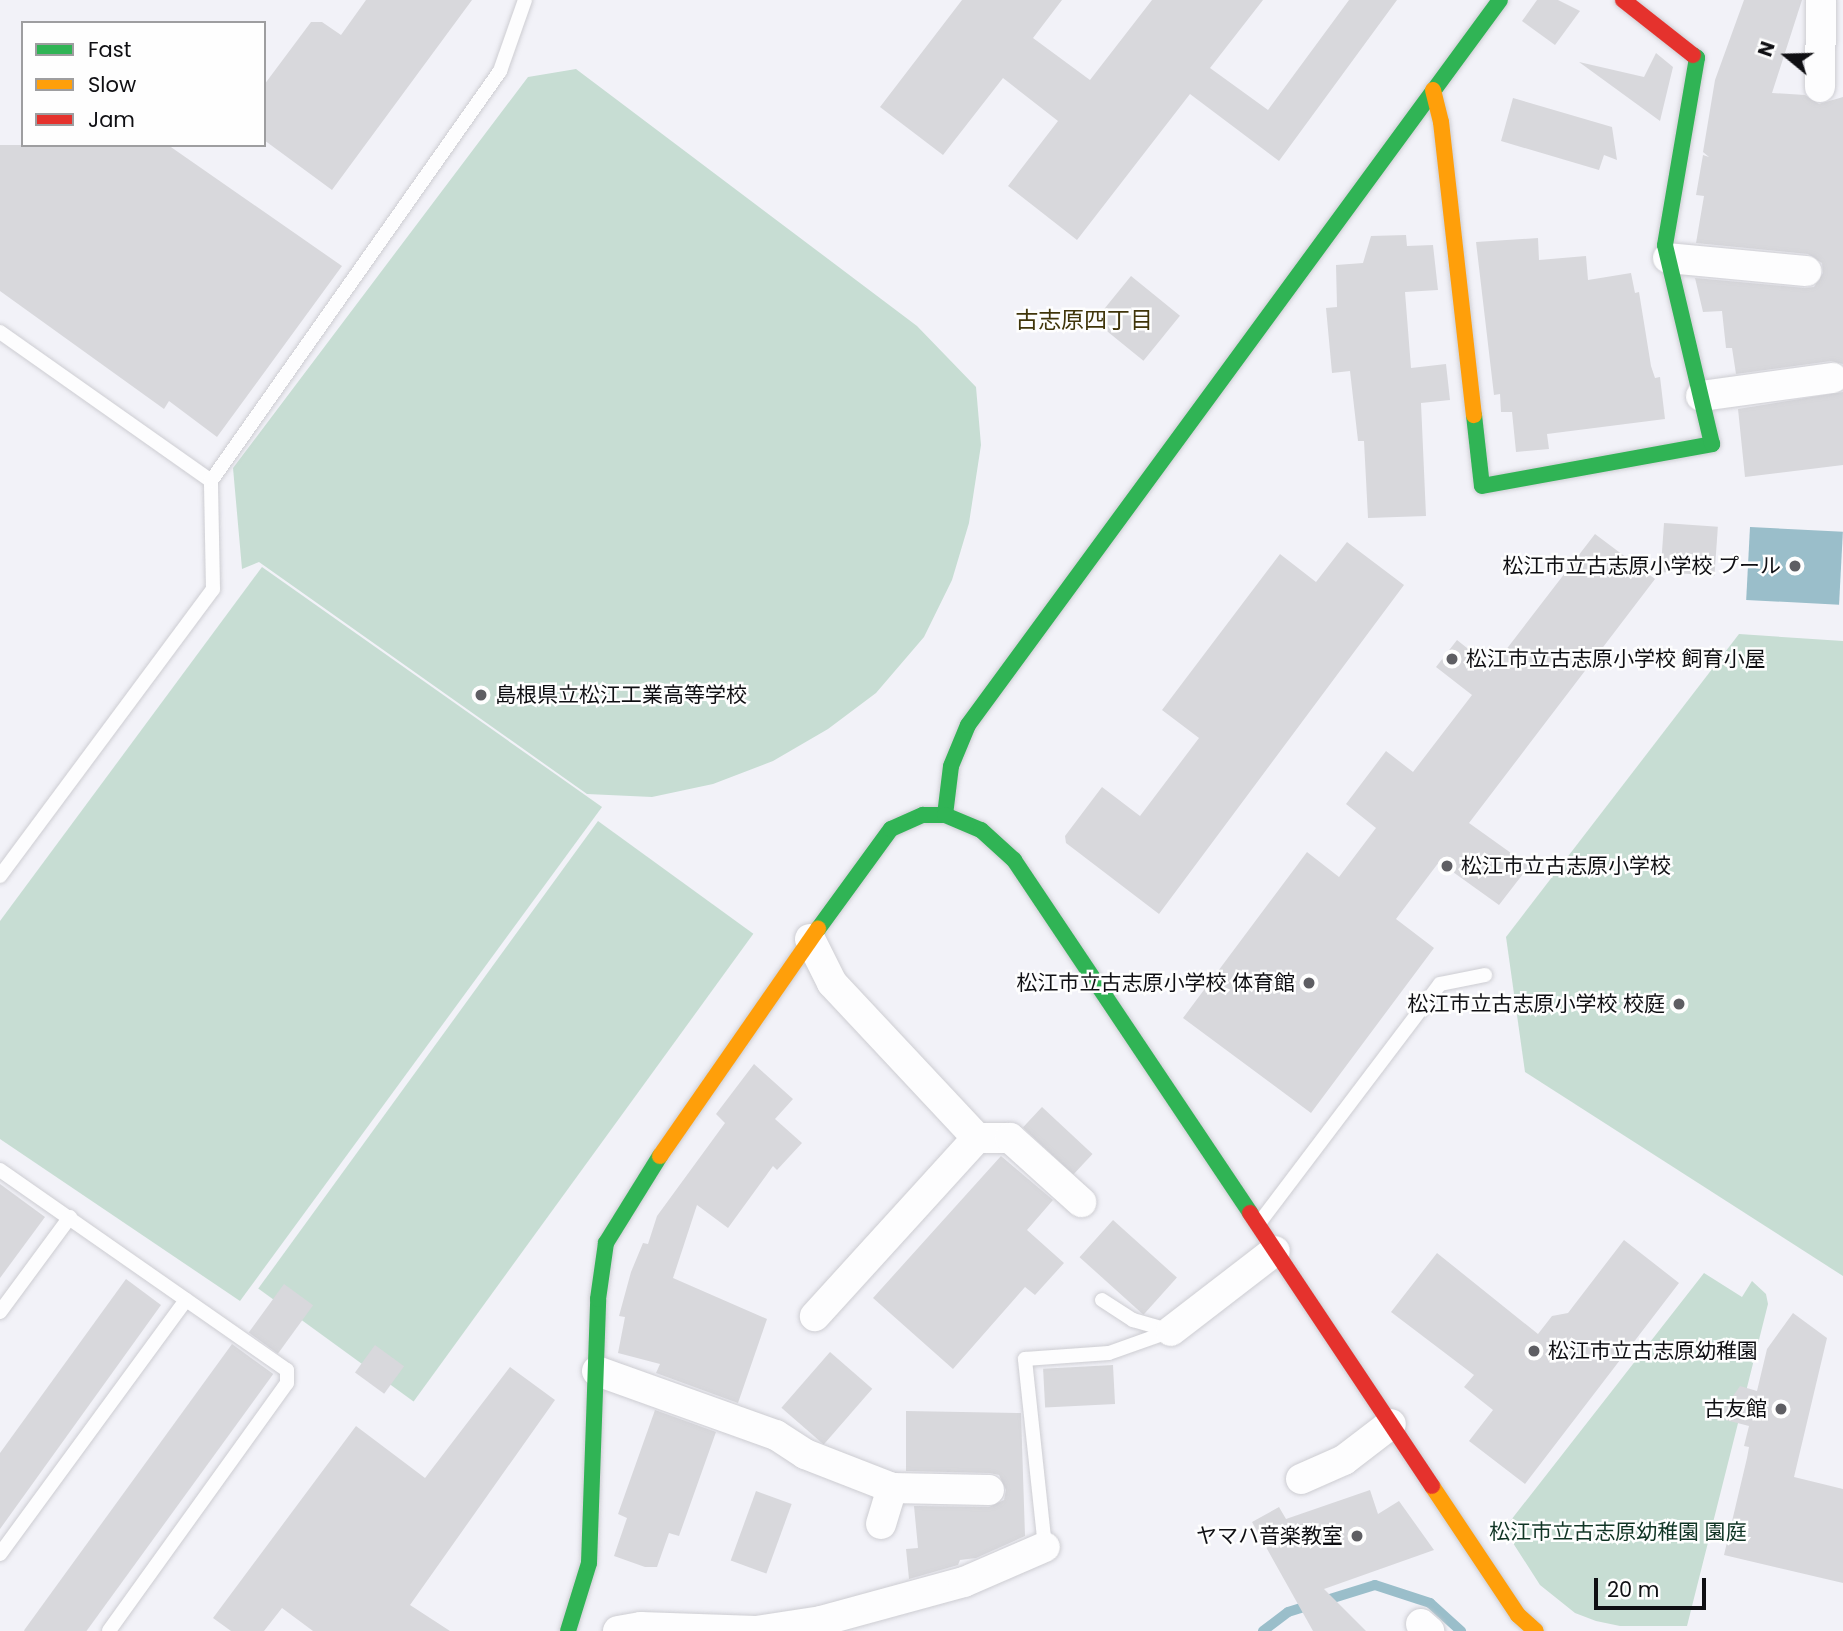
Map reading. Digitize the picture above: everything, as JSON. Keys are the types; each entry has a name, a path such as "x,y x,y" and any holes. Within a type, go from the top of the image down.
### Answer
{"street":[{"path":"945,815 951,766 968,725 1500,0"},
{"path":"1433,90 1441,122 1482,486 1712,444 1665,244 1697,58 1623,0"},
{"path":"1820,87 1821,0"},
{"path":"1668,258 1806,271"},
{"path":"1701,396 1833,379"},
{"path":"569,1631 589,1563 601,1269 617,1219 810,939 891,829 923,815 945,815 981,830 1014,860 1259,1223 1518,1615 1536,1631"},
{"path":"810,939 832,983 977,1138 1010,1138 1081,1202"},
{"path":"815,1316 977,1138"},
{"path":"1171,1331 1275,1251"},
{"path":"597,1371 776,1434 805,1454 892,1488 989,1490"},
{"path":"1301,1479 1343,1460 1391,1424"},
{"path":"881,1524 892,1488"},
{"path":"618,1631 641,1627 756,1631 821,1622 964,1582 1045,1547"}],"lane":[{"path":"0,876 214,589 211,481 500,71 525,0"},
{"path":"0,332 211,481"},
{"path":"1259,1223 1440,984 1485,975"},
{"path":"0,1170 287,1370 286,1382 109,1631"},
{"path":"0,1311 70,1217"},
{"path":"0,1554 186,1300"},
{"path":"1102,1300 1133,1320 1171,1331"},
{"path":"1045,1547 1025,1359 1109,1353 1171,1331"}],"green space":[{"path":"576,69 917,326 976,387 981,445 969,523 952,580 924,637 876,693 828,729 773,761 713,784 652,797 587,794 259,562 242,569 233,468 528,77"},
{"path":"262,567 602,807 240,1301 0,1139 0,921"},
{"name":"松江市立古志原小学校 校庭","path":"1739,634 1843,641 1843,1276 1525,1072 1506,937"},
{"path":"598,821 753,934 414,1401 258,1289"},
{"name":"松江市立古志原幼稚園 園庭","path":"1704,1273 1742,1297 1752,1281 1766,1294 1768,1304 1687,1626 1620,1626 1596,1621 1575,1613 1540,1585 1504,1529"}],"water":[{"name":"松江市立古志原小学校 プール","path":"1750,527 1843,532 1839,605 1746,600"}],"building":[{"path":"366,0 472,0 332,190 266,141 266,82 311,22 322,22 341,35"},
{"path":"962,0 1062,0 1033,38 1090,80 1152,0 1263,0 1210,68 1268,110 1349,0 1397,0 1279,161 1190,94 1077,240 1008,186 1058,121 1003,78 943,155 880,107"},
{"path":"1537,0 1558,0 1580,11 1555,45 1522,21"},
{"path":"1744,0 1802,0 1772,93 1805,95 1819,104 1843,97 1843,364 1831,361 1736,374 1732,348 1726,348 1722,311 1703,312 1695,278 1805,288 1814,287 1823,273 1822,263 1808,254 1696,243 1704,196 1696,195 1703,155 1709,157 1703,152 1715,80"},
{"path":"1656,53 1673,67 1660,121 1579,62 1644,77"},
{"path":"1513,98 1612,127 1617,160 1604,155 1599,170 1501,141"},
{"path":"0,145 171,147 342,266 217,437 169,401 164,409 0,291"},
{"path":"1406,235 1407,246 1433,245 1438,290 1405,292 1411,368 1446,364 1450,400 1421,403 1426,516 1368,518 1364,441 1358,441 1350,371 1332,373 1326,308 1337,307 1336,265 1363,263 1371,236"},
{"path":"1538,238 1539,260 1586,256 1588,280 1631,273 1635,293 1639,292 1651,366 1655,378 1660,377 1665,419 1547,434 1549,449 1516,452 1512,412 1501,412 1500,394 1494,395 1476,242"},
{"path":"1131,276 1180,316 1143,361 1094,321"},
{"path":"1843,392 1843,465 1745,477 1738,409"},
{"path":"1664,523 1718,527 1714,576 1661,572"},
{"path":"1595,534 1655,579 1469,823 1529,866 1499,905 1439,862 1396,919 1434,948 1311,1113 1183,1018 1307,852 1339,877 1376,828 1346,804 1386,751 1413,772 1472,695 1436,667 1457,640 1492,668"},
{"path":"1347,542 1404,585 1159,914 1066,843 1065,836 1102,787 1140,816 1199,738 1162,710 1280,554 1316,582"},
{"path":"754,1064 793,1099 775,1119 802,1143 777,1170 773,1166 728,1228 697,1205 673,1278 767,1319 738,1403 656,1373 660,1364 618,1353 625,1317 619,1316 631,1272 643,1243 648,1244 657,1216 725,1123 716,1114"},
{"path":"1042,1107 1092,1154 1073,1175 1023,1127"},
{"path":"1001,1156 1053,1200 1027,1230 1064,1263 1035,1295 1025,1287 953,1369 873,1298"},
{"path":"0,1184 45,1217 0,1278"},
{"path":"1113,1220 1177,1278 1143,1315 1080,1257"},
{"name":"松江市立古志原幼稚園","path":"1624,1240 1679,1283 1525,1484 1469,1441 1493,1410 1464,1387 1474,1375 1391,1312 1437,1253 1538,1334 1552,1316 1568,1313"},
{"path":"126,1279 161,1305 0,1529 0,1453"},
{"path":"284,1284 313,1305 278,1354 249,1333"},
{"path":"1793,1313 1827,1338 1794,1477 1843,1489 1843,1583 1724,1555 1747,1458 1749,1447 1744,1446 1749,1426 1718,1418 1740,1386 1757,1391 1767,1349"},
{"path":"232,1344 273,1374 87,1631 24,1630"},
{"path":"375,1345 404,1366 384,1394 355,1373"},
{"path":"830,1352 872,1389 824,1445 781,1408"},
{"path":"1113,1365 1115,1404 1045,1408 1043,1369"},
{"path":"510,1367 555,1400 410,1605 450,1631 313,1631 282,1608 264,1631 231,1631 213,1618 356,1426 425,1478"},
{"path":"655,1410 716,1432 679,1536 669,1533 657,1567 645,1567 614,1556 627,1518 618,1514"},
{"path":"906,1411 1021,1413 1025,1536 976,1558 960,1560 958,1565 909,1579 906,1549 918,1548 914,1506 989,1507 1004,1500 1006,1490 999,1475 990,1473 906,1471"},
{"path":"1370,1490 1378,1514 1399,1501 1434,1550 1324,1589 1366,1631 1313,1631 1252,1522 1279,1507 1286,1519"},
{"path":"756,1491 792,1504 766,1574 731,1561"}],"waterway":[{"path":"1263,1631 1288,1612 1375,1585 1430,1603 1461,1631"}],"traffic: fast":[{"path":"945,815 951,766 968,725 1500,0"},
{"path":"1474,415 1482,486 1712,444 1665,245 1697,58 1693,55"},
{"path":"818,929 891,829 923,815 945,815 981,830 1014,860 1250,1213"},
{"path":"568,1631 589,1563 598,1299 606,1243 660,1156"}],"traffic: slow":[{"path":"1433,90 1441,122 1474,415"},
{"path":"660,1156 818,929"},
{"path":"1432,1486 1518,1615 1536,1631"}],"traffic: jam":[{"path":"1623,0 1693,55"},
{"path":"1250,1213 1432,1486"}],"place":[{"name":"松江市立古志原小学校 プール","path":"1795,566"},
{"name":"松江市立古志原小学校 飼育小屋","path":"1452,659"},
{"name":"島根県立松江工業高等学校","path":"481,695"},
{"name":"松江市立古志原小学校","path":"1447,866"},
{"name":"松江市立古志原小学校 体育館","path":"1309,983"},
{"name":"松江市立古志原小学校 校庭","path":"1679,1004"},
{"name":"松江市立古志原幼稚園","path":"1534,1351"},
{"name":"古友館","path":"1781,1409"},
{"name":"ヤマハ音楽教室","path":"1357,1536"}],"district":[{"name":"古志原四丁目","path":"1084,320"}]}
